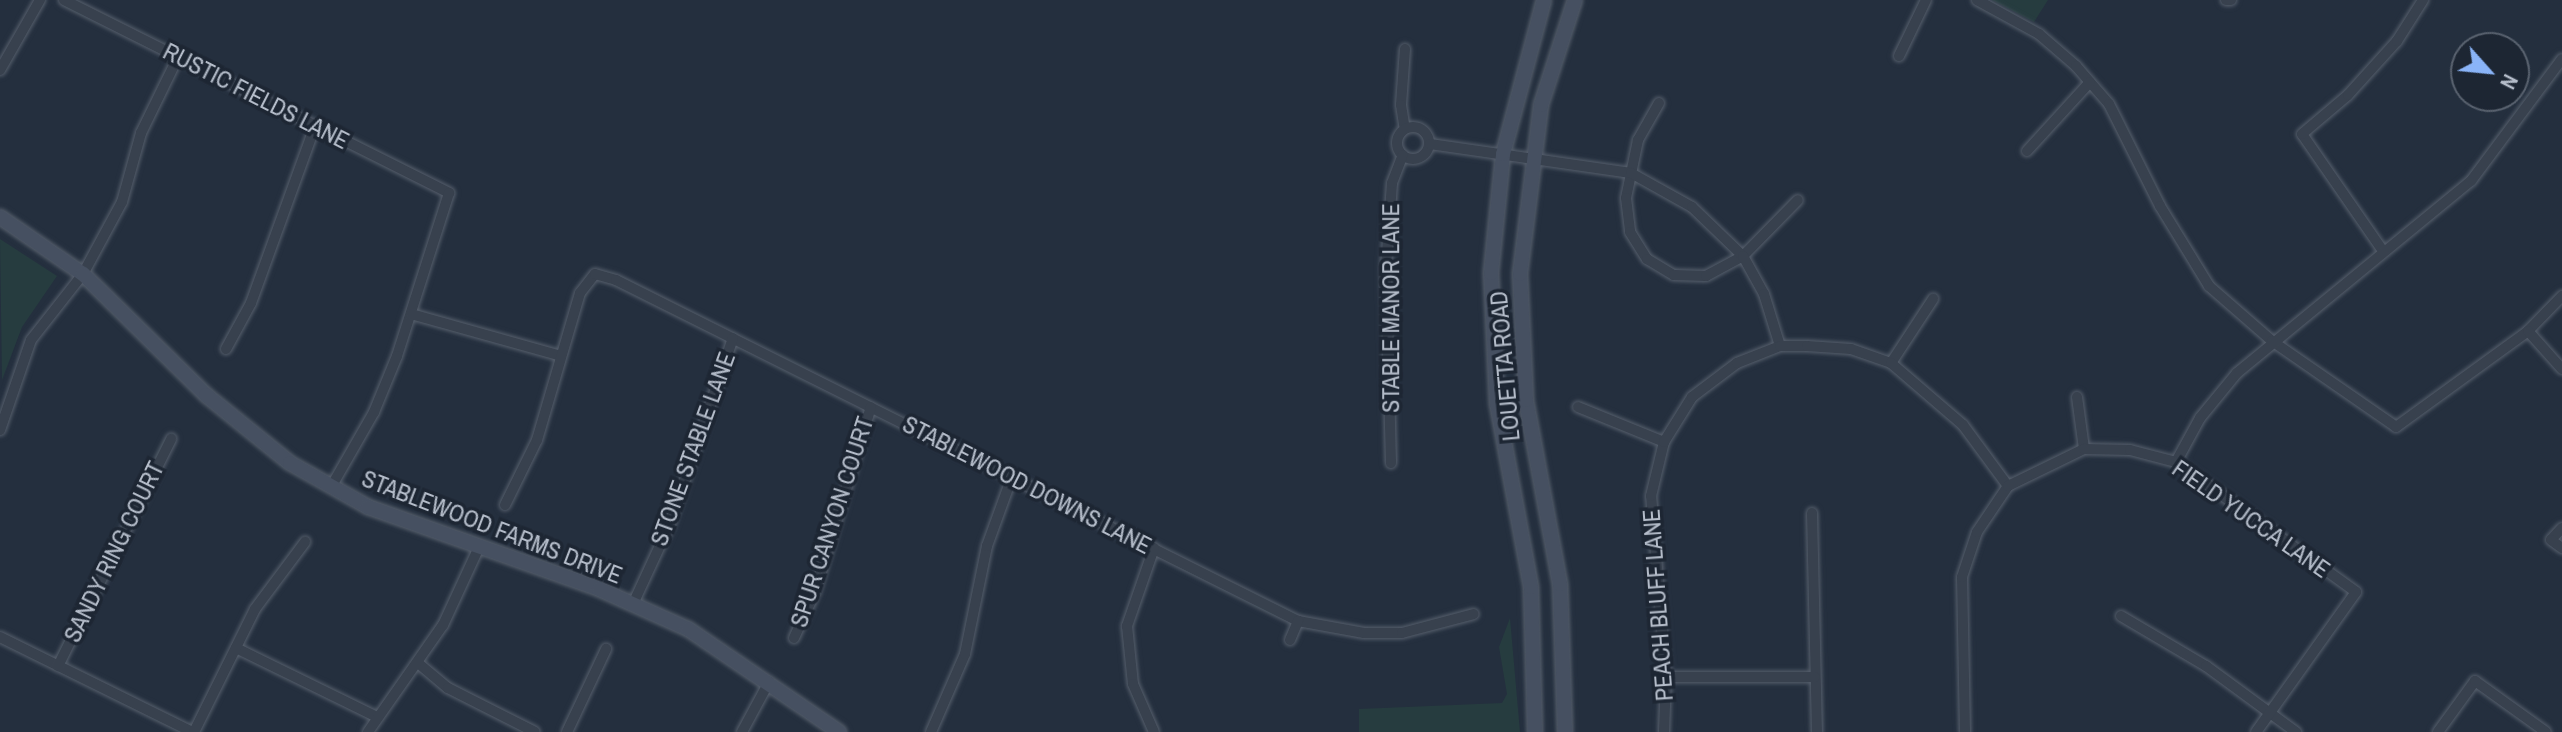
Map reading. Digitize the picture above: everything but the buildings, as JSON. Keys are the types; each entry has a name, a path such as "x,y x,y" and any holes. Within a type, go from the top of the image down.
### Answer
{"main road":[{"name":"LOUETTA ROAD","path":"1535,732 1535,643 1531,587 1497,404 1491,273 1503,154 1544,0"},
{"name":"LOUETTA ROAD","path":"1565,732 1560,584 1526,400 1520,274 1531,159 1556,50 1575,0"},
{"name":"STABLEWOOD FARMS DRIVE","path":"0,217 83,274 206,395 290,463 368,507 633,604 688,629 839,732"},
{"path":"1497,404 1526,400"},
{"path":"1535,643 1564,642"}],"street":[{"path":"0,70 40,0"},
{"name":"RUSTIC FIELDS LANE","path":"64,0 449,193 411,314"},
{"path":"1899,56 1926,0"},
{"path":"1977,0 2039,34 2109,104 2160,206 2209,286 2272,341 2396,427 2528,331 2562,296"},
{"path":"2383,251 2302,134 2348,95 2397,41 2423,0"},
{"path":"1405,49 1401,105 1405,129 1397,141 1403,155 1418,158 1430,144"},
{"path":"0,430 31,340 83,274 122,202 141,133 178,57"},
{"path":"2176,462 2200,418 2272,341 2471,181 2562,59"},
{"path":"2027,151 2090,82"},
{"path":"1659,103 1638,140 1626,198 1630,232 1647,259 1674,275 1706,276 1743,256 1798,200"},
{"path":"226,349 251,303 315,126"},
{"path":"1405,129 1421,128 1430,144"},
{"path":"1430,144 1631,173 1692,207 1743,256 1764,294 1780,346 1851,349 1891,363 1963,425 2008,486 1977,532 1962,577 1965,732"},
{"name":"STABLE MANOR LANE","path":"1391,463 1386,267 1392,183 1403,155"},
{"name":"STABLEWOOD DOWNS LANE","path":"558,355 580,293 595,274 733,338 1298,621 1364,633 1402,633 1474,614"},
{"path":"1891,363 1933,299"},
{"path":"331,487 374,412 411,314 558,355 537,440 505,505"},
{"path":"2528,331 2562,369"},
{"name":"STONE STABLE LANE","path":"633,604 670,524 733,338"},
{"name":"PEACH BLUFF LANE","path":"1664,732 1666,677 1651,496 1664,442 1692,397 1737,363 1780,346"},
{"path":"2077,397 2084,449"},
{"name":"SPUR CANYON COURT","path":"794,638 829,549 850,462 871,407"},
{"path":"1578,407 1664,442"},
{"name":"SANDY RING COURT","path":"58,666 171,439"},
{"name":"FIELD YUCCA LANE","path":"2008,486 2084,449 2130,450 2176,462 2356,592 2270,713"},
{"path":"931,732 965,654 987,546 1012,477"},
{"path":"1812,513 1817,732"},
{"path":"2562,528 2551,540 2562,548"},
{"path":"0,637 193,732 255,609 305,542"},
{"path":"368,732 443,625 479,547"},
{"path":"1136,732 1150,729 1133,684 1127,626 1154,548"},
{"path":"2121,616 2206,666 2296,732"},
{"path":"1290,640 1298,621"},
{"path":"236,648 377,717"},
{"path":"567,732 606,649"},
{"path":"418,663 448,688 535,732"},
{"path":"1666,677 1815,677"},
{"path":"2438,732 2475,681 2546,732"},
{"path":"742,732 769,682"},
{"path":"2256,732 2270,713"}],"green space":[{"path":"1992,0 2048,0 2034,22"},
{"path":"0,239 57,276 22,327 2,380"},
{"path":"1510,618 1520,732 1359,732 1359,709 1502,703 1507,694 1499,647"}]}
